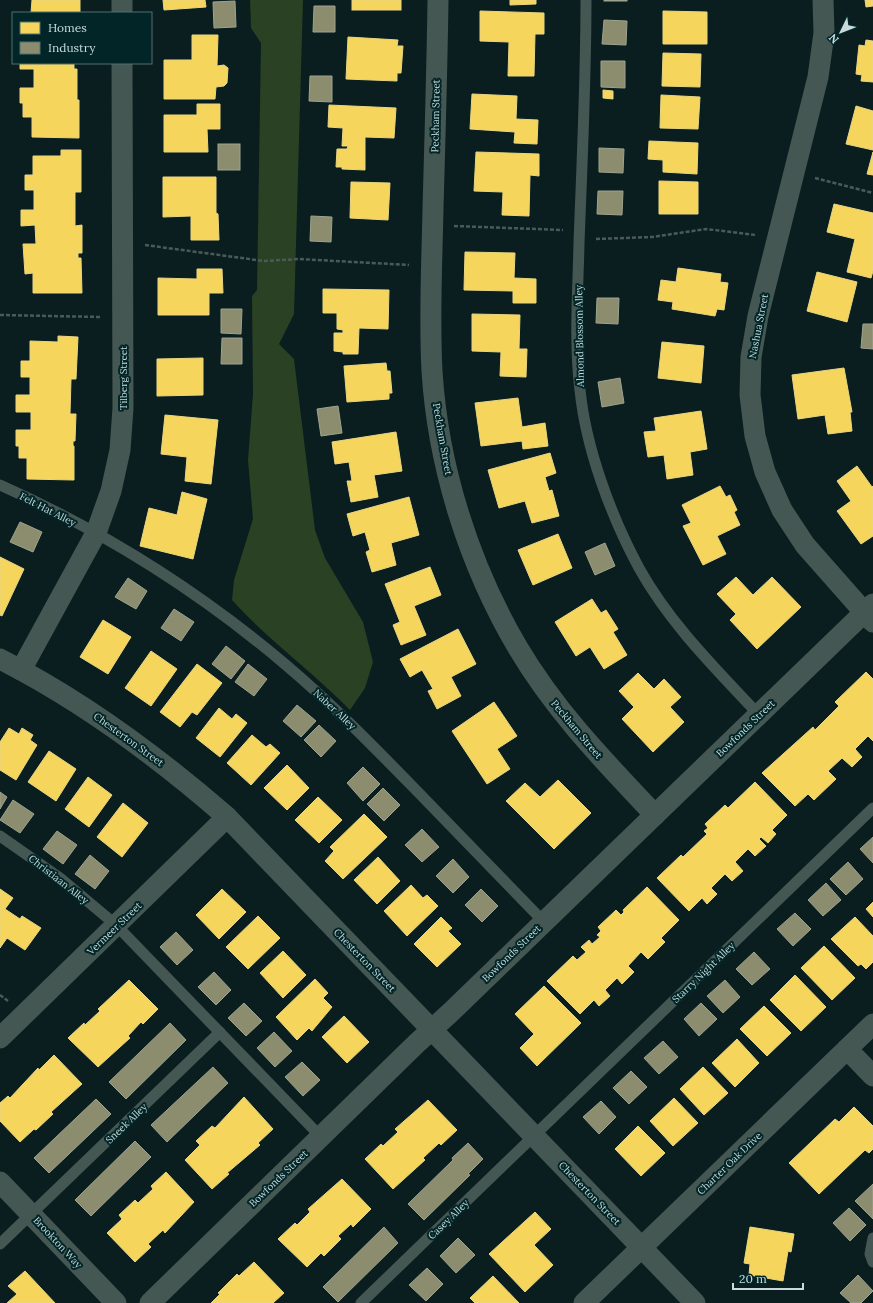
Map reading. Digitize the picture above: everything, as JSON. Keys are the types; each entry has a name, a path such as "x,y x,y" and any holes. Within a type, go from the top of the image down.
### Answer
{"street":[{"path":"122,0 122,12"},
{"name":"Peckham Street","path":"438,0 430,317 432,373 440,439 453,494 470,547 492,598 518,647 548,694 582,738 655,815"},
{"name":"Nashua Street","path":"823,0 824,33 818,77 758,316 751,357 750,395 755,436 765,472 782,510 805,544 870,613"},
{"name":"Tilberg Street","path":"21,670 96,533 111,491 120,450 123,408 122,64"},
{"name":"Bowfonds Street","path":"150,1303 417,1043 433,1030 759,715 870,613"},
{"name":"Chesterton Street","path":"0,659 100,717 176,773 227,817 695,1303"},
{"name":"Vermeer Street","path":"0,1038 227,817"},
{"name":"Charter Oak Drive","path":"584,1303 873,1024"},
{"path":"847,1049 873,1076"},
{"name":"Brookton Way","path":"0,1182 116,1303"}],"lane":[{"name":"Almond Blossom Alley","path":"586,0 577,317 580,390 586,428 606,494 636,562 660,601 695,647 759,715"},
{"name":"Felt Hat Alley","path":"0,485 96,533"},
{"name":"Naber Alley","path":"96,533 165,574 208,604 286,665 352,724 544,922"},
{"name":"Starry Night Alley","path":"534,1135 873,808"},
{"name":"Christiaan Alley","path":"0,836 60,878 116,925"},
{"path":"116,925 321,1137"},
{"name":"Sneek Alley","path":"0,1244 220,1032"},
{"name":"Casey Alley","path":"361,1303 534,1135"},
{"path":"873,1238 870,1254 873,1262"}],"path":[{"path":"794,173 873,192"},
{"path":"432,225 579,235 604,240 652,237 706,229 778,238"},
{"path":"123,242 264,261 299,260 431,265"},
{"path":"0,315 123,318"},
{"path":"0,995 8,1001"}],"green space":[{"path":"250,0 303,0 294,314 279,344 294,359 315,530 325,558 363,622 373,662 365,688 350,710 321,682 260,629 232,600 234,580 253,519 248,460 253,394 252,296 257,290 261,43 251,28"}],"building: Homes":[{"path":"32,0 80,0 80,12 31,12"},
{"path":"163,0 205,0 206,7 164,10"},
{"path":"352,0 401,0 401,10 352,10"},
{"path":"510,0 536,0 536,4 510,5"},
{"path":"865,0 873,0 873,6 866,7"},
{"path":"480,11 544,13 544,34 535,34 534,76 508,76 509,42 480,41"},
{"path":"663,11 707,12 707,44 663,44"},
{"path":"192,35 218,35 217,66 224,65 228,68 227,83 224,86 216,87 215,99 164,99 164,60 192,60"},
{"path":"348,37 398,40 397,46 403,46 401,73 397,73 397,81 346,79"},
{"path":"866,40 873,41 873,82 861,81 862,75 856,74 859,45 865,46"},
{"path":"663,53 701,54 700,87 662,86"},
{"path":"20,64 74,64 74,69 77,69 79,138 32,137 32,117 23,117 23,103 20,103 20,88 34,88 34,69 20,69"},
{"path":"603,90 613,91 613,99 603,98"},
{"path":"472,94 517,96 516,119 538,120 537,144 514,143 515,132 470,129"},
{"path":"661,95 700,97 698,129 660,128"},
{"path":"197,104 220,104 220,129 207,129 208,152 164,152 164,115 197,115"},
{"path":"329,105 396,108 394,138 365,137 365,170 342,169 342,167 336,167 337,149 347,149 348,146 342,146 343,128 328,127"},
{"path":"856,106 873,111 873,150 846,144"},
{"path":"649,141 698,143 697,174 663,172 663,160 648,159"},
{"path":"61,150 81,150 81,192 75,192 75,226 82,225 82,253 78,253 78,258 81,258 82,293 33,293 33,273 25,274 23,244 36,244 35,225 21,226 21,210 34,210 34,190 25,190 25,175 33,175 33,156 61,156"},
{"path":"476,152 539,154 539,176 530,175 529,216 502,215 503,192 474,191"},
{"path":"873,152 873,175 867,174"},
{"path":"163,177 216,177 216,213 218,214 219,240 191,240 191,216 163,217"},
{"path":"659,181 698,182 698,214 659,214"},
{"path":"351,182 390,183 388,220 350,218"},
{"path":"834,204 873,213 873,271 871,278 847,272 855,239 827,232"},
{"path":"465,252 515,253 514,278 536,279 536,303 513,303 513,291 464,290"},
{"path":"678,268 721,274 720,282 728,283 724,310 717,309 715,316 672,309 673,302 658,300 661,280 676,282"},
{"path":"197,269 222,269 223,293 209,293 209,315 158,315 158,278 197,279"},
{"path":"817,272 857,282 847,322 807,311"},
{"path":"323,289 389,290 388,329 359,328 358,354 343,354 343,352 334,351 334,333 343,333 343,330 337,329 337,313 323,313"},
{"path":"472,314 520,315 519,349 527,349 526,377 500,376 501,352 472,351"},
{"path":"58,336 78,337 76,379 71,379 70,414 76,414 75,441 73,441 74,480 27,479 27,458 19,458 19,446 16,446 16,430 31,430 31,412 16,412 16,395 30,395 30,377 21,377 21,361 30,361 30,341 58,342"},
{"path":"662,342 704,346 701,383 658,378"},
{"path":"203,358 203,395 157,396 157,359"},
{"path":"386,363 387,371 390,371 392,393 389,393 389,399 347,402 344,366"},
{"path":"844,368 852,412 850,412 852,431 828,434 825,415 798,419 792,375"},
{"path":"518,398 522,427 545,423 548,446 523,449 522,441 481,446 475,403"},
{"path":"701,411 707,449 690,452 693,475 667,479 664,455 648,457 644,432 656,431 654,418"},
{"path":"165,415 218,420 211,484 185,481 187,457 161,454"},
{"path":"396,432 402,471 374,475 378,497 351,502 347,481 352,481 349,462 335,464 332,442"},
{"path":"550,453 556,473 545,477 549,491 552,490 559,516 532,523 525,501 499,508 488,470"},
{"path":"857,466 872,487 873,486 873,536 861,544 837,511 851,501 837,481"},
{"path":"720,486 726,497 730,495 737,510 734,512 740,525 717,536 726,554 703,565 683,526 691,523 682,505"},
{"path":"182,492 207,499 193,559 140,546 149,508 177,515"},
{"path":"409,497 419,535 391,543 396,565 372,572 366,552 370,550 365,532 353,536 347,514"},
{"path":"558,534 572,568 533,585 518,550"},
{"path":"0,557 24,569 2,616 0,615"},
{"path":"430,567 441,595 414,606 426,635 401,645 393,625 400,622 385,584"},
{"path":"736,577 753,595 772,577 801,607 757,649 730,620 736,614 717,594"},
{"path":"592,599 601,613 606,610 618,629 613,632 627,655 604,669 590,647 576,656 555,622"},
{"path":"103,620 131,637 108,674 80,657"},
{"path":"458,629 476,664 451,677 461,696 437,709 428,691 433,689 422,670 410,677 400,659"},
{"path":"151,651 177,669 151,706 125,688"},
{"path":"197,664 222,683 197,715 192,712 180,727 160,712"},
{"path":"866,672 873,679 873,741 868,736 855,749 862,757 852,767 842,758 828,771 836,779 814,800 808,794 795,806 762,773 813,727 815,730 839,706 835,702"},
{"path":"638,673 654,689 664,679 681,697 670,707 684,722 653,752 622,719 634,707 619,691"},
{"path":"494,702 517,736 497,749 510,769 487,784 452,731"},
{"path":"219,708 232,719 236,714 247,723 220,757 196,738"},
{"path":"9,728 19,734 22,728 33,735 30,740 37,745 16,780 0,770 0,742"},
{"path":"252,735 266,747 270,744 280,753 251,785 227,763"},
{"path":"49,751 76,769 56,801 28,782"},
{"path":"287,765 309,788 287,810 264,788"},
{"path":"88,777 112,795 89,827 65,809"},
{"path":"558,780 591,813 554,849 506,801 525,783 540,797"},
{"path":"755,782 787,815 772,830 776,834 768,843 761,837 759,839 766,846 755,856 748,849 735,862 743,871 732,881 725,874 711,888 717,894 707,904 702,898 689,911 657,878 681,855 683,857 707,834 704,831 708,828 705,824 725,805 728,808"},
{"path":"318,797 342,820 319,843 295,820"},
{"path":"123,803 148,823 122,857 97,837"},
{"path":"364,814 387,837 343,879 325,861 334,851 330,847"},
{"path":"378,857 400,881 377,904 354,880"},
{"path":"411,885 423,898 427,895 438,906 407,936 384,911"},
{"path":"647,887 679,920 661,938 665,942 648,959 641,952 628,966 634,972 622,984 617,978 605,990 610,996 599,1006 594,1000 580,1014 547,981 573,956 577,960 586,952 581,947 589,940 592,944 600,937 597,935 601,931 598,927 616,910 621,915 624,912 623,910"},
{"path":"0,889 13,898 5,909 20,919 22,916 41,928 25,950 7,938 0,948"},
{"path":"222,889 246,912 219,939 196,915"},
{"path":"873,902 873,917 866,909"},
{"path":"258,916 280,938 248,969 226,947"},
{"path":"441,917 452,928 448,931 461,944 437,967 414,944"},
{"path":"855,917 873,936 873,962 866,969 861,964 858,966 831,939"},
{"path":"824,946 855,978 832,1000 801,968"},
{"path":"283,951 306,975 283,998 260,973"},
{"path":"795,975 826,1007 801,1031 770,1000"},
{"path":"315,979 328,993 323,998 332,1007 312,1031 309,1028 297,1040 276,1017"},
{"path":"129,980 158,1009 143,1024 141,1022 128,1036 130,1038 98,1067 68,1038 100,1011 98,1009"},
{"path":"544,986 581,1023 537,1066 520,1048 534,1034 515,1014"},
{"path":"764,1006 791,1033 767,1056 740,1029"},
{"path":"344,1016 369,1042 347,1063 322,1037"},
{"path":"737,1039 759,1063 735,1087 712,1063"},
{"path":"54,1055 82,1084 51,1112 53,1114 36,1130 34,1129 20,1142 0,1121 0,1103 8,1096 10,1098 38,1068 39,1070"},
{"path":"703,1067 728,1093 704,1115 680,1089"},
{"path":"244,1097 273,1129 258,1143 260,1145 227,1173 229,1174 212,1189 185,1160 200,1145 196,1141 212,1126 215,1128"},
{"path":"674,1098 698,1123 673,1146 650,1121"},
{"path":"428,1100 457,1130 441,1145 439,1143 423,1158 425,1160 393,1189 365,1159 381,1144 383,1146 398,1132 395,1129"},
{"path":"854,1107 873,1126 873,1149 869,1153 865,1150 819,1194 789,1163 835,1119 839,1122"},
{"path":"638,1126 665,1153 641,1176 615,1149"},
{"path":"166,1172 194,1202 165,1233 163,1230 148,1244 151,1247 135,1262 107,1233 122,1219 119,1215 135,1200 138,1203 153,1189 151,1186"},
{"path":"342,1179 371,1209 353,1227 351,1224 338,1236 341,1239 324,1256 321,1253 307,1267 278,1239 295,1223 297,1225 310,1212 308,1209"},
{"path":"535,1212 551,1229 534,1245 553,1265 525,1292 489,1254"},
{"path":"750,1227 794,1234 791,1252 788,1251 783,1281 749,1275 750,1264 744,1263"},
{"path":"254,1262 284,1293 273,1303 211,1303 220,1294 218,1293 237,1274 239,1276"},
{"path":"25,1271 55,1303 7,1303 17,1294 8,1286"},
{"path":"493,1276 519,1303 475,1303 470,1298"}],"building: Industry":[{"path":"627,0 627,1 604,1"},
{"path":"235,1 236,27 214,28 213,2"},
{"path":"314,6 335,6 335,32 313,32"},
{"path":"604,20 627,21 626,45 602,44"},
{"path":"601,61 625,61 625,88 601,87"},
{"path":"310,76 332,76 332,102 309,101"},
{"path":"218,144 240,144 240,170 218,170"},
{"path":"599,148 624,149 623,173 599,172"},
{"path":"598,191 623,191 622,215 597,214"},
{"path":"311,216 332,217 331,242 310,241"},
{"path":"597,298 619,298 618,324 596,323"},
{"path":"221,309 242,309 241,334 221,333"},
{"path":"863,324 873,324 873,349 861,348"},
{"path":"222,338 242,338 242,364 221,364"},
{"path":"620,378 624,403 602,407 598,382"},
{"path":"338,406 342,433 321,436 317,409"},
{"path":"20,522 42,532 33,552 10,542"},
{"path":"605,543 615,566 595,575 585,552"},
{"path":"128,578 147,591 136,609 115,597"},
{"path":"174,609 194,622 181,641 161,628"},
{"path":"226,646 245,661 231,679 212,664"},
{"path":"248,664 267,679 254,696 235,682"},
{"path":"297,705 316,721 301,737 283,721"},
{"path":"319,725 336,741 321,757 304,740"},
{"path":"363,767 380,784 363,801 347,783"},
{"path":"383,788 400,805 384,821 367,804"},
{"path":"0,792 7,797 0,809"},
{"path":"13,800 34,814 20,833 0,820"},
{"path":"422,829 439,847 422,862 405,845"},
{"path":"57,831 77,845 63,864 43,849"},
{"path":"873,837 873,863 860,849"},
{"path":"90,855 109,871 95,889 75,874"},
{"path":"453,859 469,877 453,893 436,876"},
{"path":"848,862 863,879 846,895 830,879"},
{"path":"826,883 841,900 823,916 808,900"},
{"path":"481,889 498,906 482,922 465,905"},
{"path":"795,913 811,929 793,946 777,929"},
{"path":"176,932 193,950 177,965 160,947"},
{"path":"754,952 770,969 752,985 736,969"},
{"path":"214,972 231,990 216,1005 198,987"},
{"path":"725,980 740,997 723,1013 707,996"},
{"path":"244,1003 262,1021 246,1036 228,1018"},
{"path":"701,1003 717,1019 699,1036 684,1019"},
{"path":"170,1023 186,1040 126,1099 109,1082"},
{"path":"274,1032 292,1051 275,1067 257,1048"},
{"path":"663,1041 678,1057 659,1074 644,1058"},
{"path":"302,1062 320,1080 303,1096 285,1077"},
{"path":"213,1067 228,1083 167,1142 151,1125"},
{"path":"631,1071 647,1087 629,1104 613,1088"},
{"path":"96,1099 111,1114 49,1173 34,1158"},
{"path":"601,1101 616,1117 599,1134 583,1117"},
{"path":"135,1141 151,1157 91,1216 75,1200"},
{"path":"468,1143 483,1159 468,1174 470,1175 424,1220 408,1204 453,1160 452,1158"},
{"path":"873,1184 873,1219 855,1201"},
{"path":"849,1208 866,1225 850,1241 833,1223"},
{"path":"384,1227 398,1243 338,1302 323,1287"},
{"path":"458,1238 475,1255 456,1273 440,1256"},
{"path":"427,1268 443,1284 426,1301 409,1285"},
{"path":"858,1275 873,1291 861,1303 851,1303 840,1293"}]}
